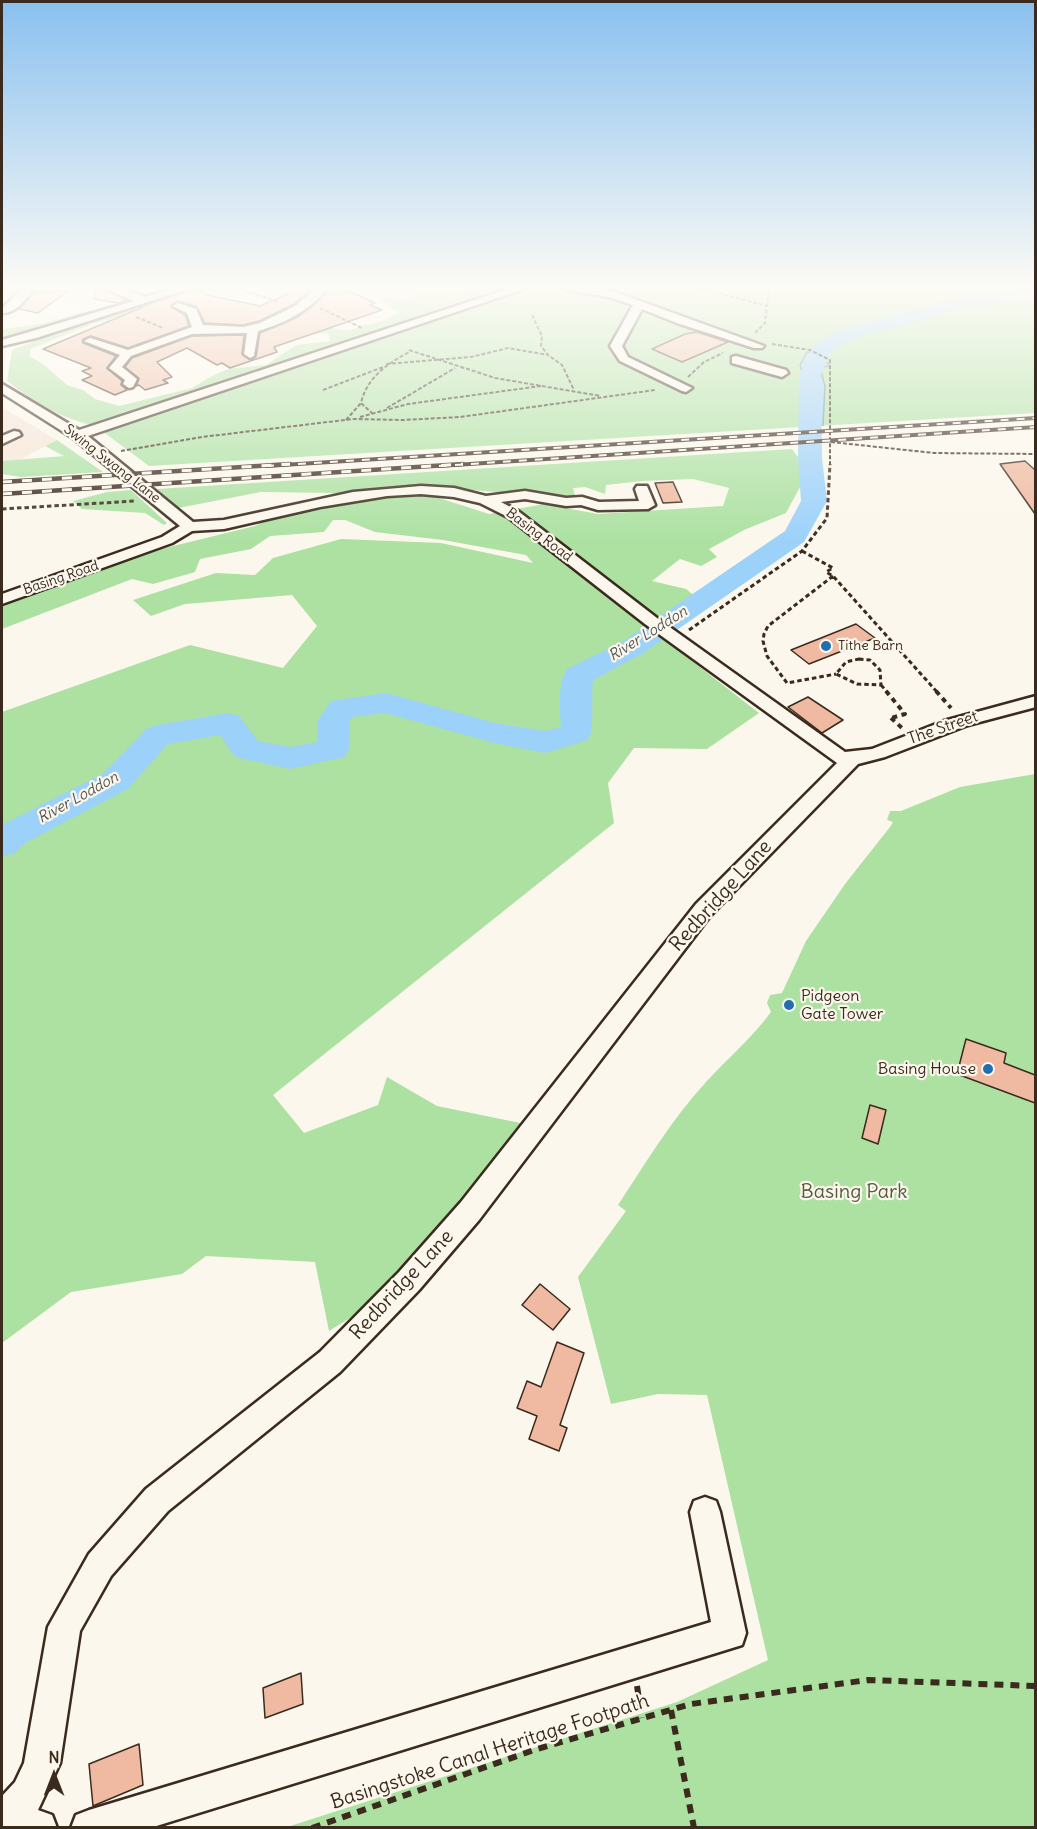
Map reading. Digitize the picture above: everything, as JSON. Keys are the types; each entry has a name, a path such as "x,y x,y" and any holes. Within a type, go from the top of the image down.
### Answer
{"street":[{"path":"121,372 131,379 129,384"},
{"path":"78,435 270,372"},
{"path":"653,372 684,387"},
{"name":"Swing Swang Lane","path":"2,388 78,435 185,521 188,527"},
{"path":"483,500 525,495 567,502 582,501 598,506 648,505 642,489"},
{"name":"Basing Road","path":"2,599 167,540 188,527 230,523 379,493 424,490 483,500 513,514 674,639 834,754 841,758 852,759"},
{"path":"513,514 525,495"},
{"name":"The Street","path":"852,759 871,756 935,729 1035,701"},
{"name":"Redbridge Lane","path":"2,1818 22,1803 42,1763 64,1628 100,1565 157,1500 330,1362 410,1281 470,1211 703,910 852,759"},
{"path":"89,1827 730,1633 705,1512"},
{"path":"2,1818 39,1827"}],"path":[{"path":"322,390 366,372"},
{"path":"346,420 361,403 362,396 380,372"},
{"path":"381,412 447,372"},
{"path":"475,372 495,378 605,397"},
{"path":"565,372 574,391"},
{"path":"353,419 460,417 684,387 692,372"},
{"path":"674,639 802,551 827,518 831,442 829,372"},
{"path":"97,452 353,419 445,398 546,386"},
{"path":"361,403 384,420"},
{"path":"831,442 934,453 1035,454"},
{"path":"2,509 136,501"},
{"path":"802,551 833,568 826,572 833,576 943,700 953,710 960,707"},
{"path":"833,576 768,626 763,634 762,643 777,671 787,682 836,674 852,684 870,687 881,685"},
{"path":"836,674 841,664 853,658 870,660 880,670 881,685 905,714 891,718"},
{"path":"634,1663 642,1718"},
{"name":"Basingstoke Canal Heritage Footpath","path":"312,1827 357,1814 534,1750 691,1704 868,1680 1035,1686"},
{"path":"672,1710 694,1827"}],"shaded area":[{"path":"2,407 57,440 2,469"}],"green space":[{"path":"8,372 53,372 67,385 83,390 95,399 119,406 192,388 220,372 258,372 96,426 49,409 7,381"},
{"path":"279,372 1035,372 1035,413 149,466 102,431"},
{"path":"57,440 103,472 21,477 2,474 2,461 64,456 45,446"},
{"path":"792,449 803,464 800,487 786,513 744,530 709,549 717,557 701,566 680,559 652,581 686,589 698,599 663,623 625,609 759,713 707,749 634,748 608,783 614,823 273,1095 304,1133 378,1105 387,1077 437,1106 535,1126 409,1281 329,1331 315,1262 206,1256 182,1274 71,1292 2,1343 2,712 190,645 283,668 317,626 292,595 185,604 151,616 133,600 216,573 255,575 273,558 341,539 441,543 533,563 526,555 443,540 375,532 345,520 333,520 324,532 270,536 251,549 200,559 195,572 153,584 132,579 2,629 2,604 161,549 255,526 273,517 325,505 383,496 433,496 489,514 544,504 598,514 723,506 729,488 693,479 606,485 605,494 585,487 573,488 575,495 569,498 448,488 336,493 261,492 178,508 157,489"},
{"path":"131,490 167,523 164,525 145,513 82,509 73,501 107,492"},
{"name":"Basing Park","path":"1035,774 1035,1827 284,1828 677,1702 768,1660 707,1395 658,1394 611,1404 578,1277 626,1211 618,1205 670,1126 706,1082 771,1012 767,1003 770,995 782,993 806,941 845,884 893,822 887,820 890,811 901,811 960,787"}],"water":[{"path":"803,372 821,372 825,386 823,425 806,426 805,404 809,390"}],"building":[{"path":"85,372 112,372 122,381 121,385 127,390 115,395 82,380 92,376"},
{"path":"131,372 167,372 172,377 163,380 168,383 145,390 139,385 136,386 139,379"},
{"path":"1025,461 1035,470 1035,514 1000,464"},
{"path":"673,482 682,502 663,503 655,483"},
{"name":"Tithe Barn","path":"856,624 875,638 809,664 791,650"},
{"path":"808,697 843,720 822,733 788,707"},
{"name":"Basing House","path":"966,1039 1006,1053 1004,1063 1035,1075 1035,1103 957,1074"},
{"path":"870,1105 886,1110 878,1144 862,1138"},
{"path":"540,1284 570,1309 553,1330 522,1305"},
{"path":"557,1342 584,1353 560,1425 567,1428 559,1451 529,1439 537,1416 517,1408 527,1381 541,1387"},
{"path":"301,1673 303,1704 265,1718 263,1688"},
{"path":"139,1744 143,1785 93,1806 89,1764"}],"waterway":[{"name":"River Loddon","path":"2,844 13,834 116,781 158,735 228,723 247,749 290,758 333,749 334,720 342,708 386,703 494,733 545,742 577,733 575,702 578,676 632,648 795,536 814,501 810,458 811,372"}],"railway":[{"path":"266,466 1036,418"},
{"path":"439,466 1036,427"},
{"path":"2,482 290,464"},
{"path":"2,494 463,464"}],"place":[{"name":"Tithe Barn","path":"826,646"},
{"name":"Pidgeon Gate Tower","path":"789,1005"},
{"name":"Basing House","path":"988,1069"}]}
